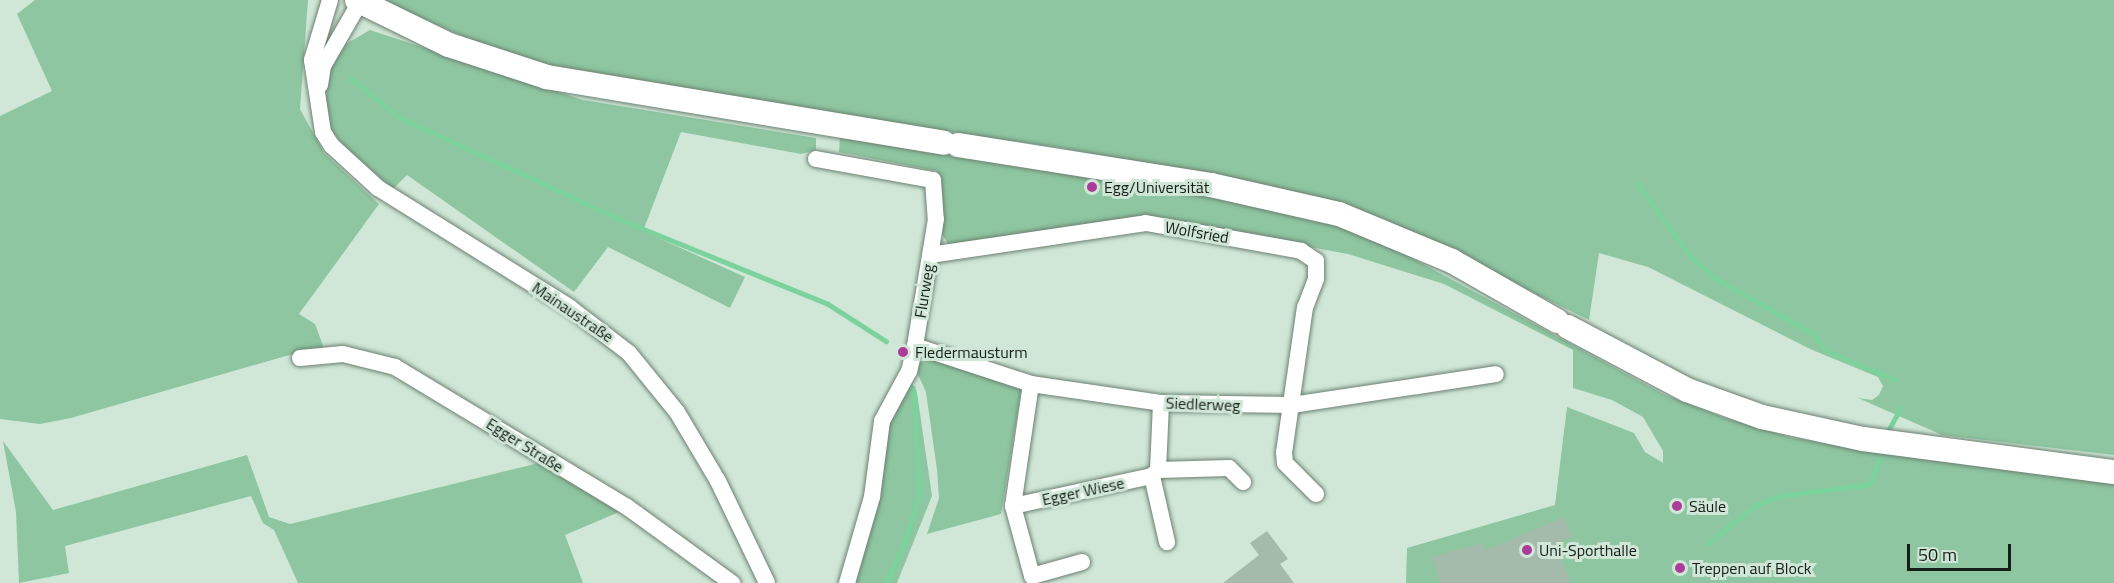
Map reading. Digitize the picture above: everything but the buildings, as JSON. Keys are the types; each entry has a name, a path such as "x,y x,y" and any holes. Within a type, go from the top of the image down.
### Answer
{"main road":[{"path":"359,1 449,45 547,77 1223,187 1339,214 1452,261 1562,324 1687,390 1762,417 1863,439 2114,472"}],"street":[{"name":"Mainaustraße","path":"330,0 313,44 317,104 323,132 357,172 569,307 629,353 677,412 718,481 767,583"},
{"name":"Mainaustraße","path":"317,104 323,66 359,1"},
{"name":"Flurweg","path":"816,159 933,180 936,219 909,371 882,421 872,497 847,583"},
{"name":"Wolfsried","path":"930,255 1146,223 1301,251 1316,261 1316,279 1305,307 1292,405"},
{"name":"Siedlerweg","path":"915,346 1032,384 1161,403 1292,405 1496,374"},
{"name":"Egger Straße","path":"300,357 343,354 394,367 627,507 732,583"},
{"name":"Egger Wiese","path":"1032,384 1014,506 1032,576 1082,562"},
{"path":"1161,403 1155,473 1167,542"},
{"path":"1292,405 1287,417 1286,464 1316,494"},
{"name":"Egger Wiese","path":"1014,506 1155,473 1229,468 1243,482"}],"green space":[{"path":"35,0 308,0 300,109 324,153 379,204 299,314 315,324 325,351 296,353 71,418 40,424 0,419 0,116 52,91 17,14"},
{"path":"381,0 2114,0 2114,455 1942,435 1858,398 1872,400 1879,395 1883,386 1878,377 1810,349 1648,267 1599,253 1589,320 1384,219 1253,182 1061,148 606,81 505,55"},
{"path":"370,30 583,100 816,138 816,150 801,154 681,132 643,231 745,277 730,308 608,247 574,292 407,175 393,189 343,145 326,123 327,73 346,44"},
{"path":"840,135 1288,209 1384,243 1665,395 1725,418 1789,437 1856,449 2114,483 2114,583 1406,583 1407,548 1555,505 1567,407 1634,433 1645,452 1663,463 1663,451 1643,417 1612,400 1573,388 1573,350 1444,284 1348,254 1150,218 949,245 940,231 937,171 839,152"},
{"path":"930,357 1022,385 1001,514 927,534 939,498 937,470 926,392 914,366"},
{"path":"905,386 915,386 917,393 932,496 897,583 856,583 887,423"},
{"path":"3,441 53,510 247,455 269,517 290,524 539,463 619,512 565,535 583,583 298,583 274,530 263,523 251,496 65,546 69,573 19,583 16,512"}],"waterway":[{"path":"351,78 399,117 624,221 828,304 886,341"},
{"path":"1637,183 1691,257 1715,278 1812,333 1827,351 1896,380"},
{"path":"886,583 906,539 919,494 914,395 909,383"},
{"path":"1889,429 1900,409"},
{"path":"1708,543 1755,506 1780,496 1871,484 1879,459"}],"place":[{"name":"Egg/Universität","path":"1092,187"},
{"name":"Fledermausturm","path":"903,352"},
{"name":"Säule","path":"1677,506"},
{"name":"Uni-Sporthalle","path":"1527,550"},
{"name":"Treppen auf Block","path":"1680,568"}]}
